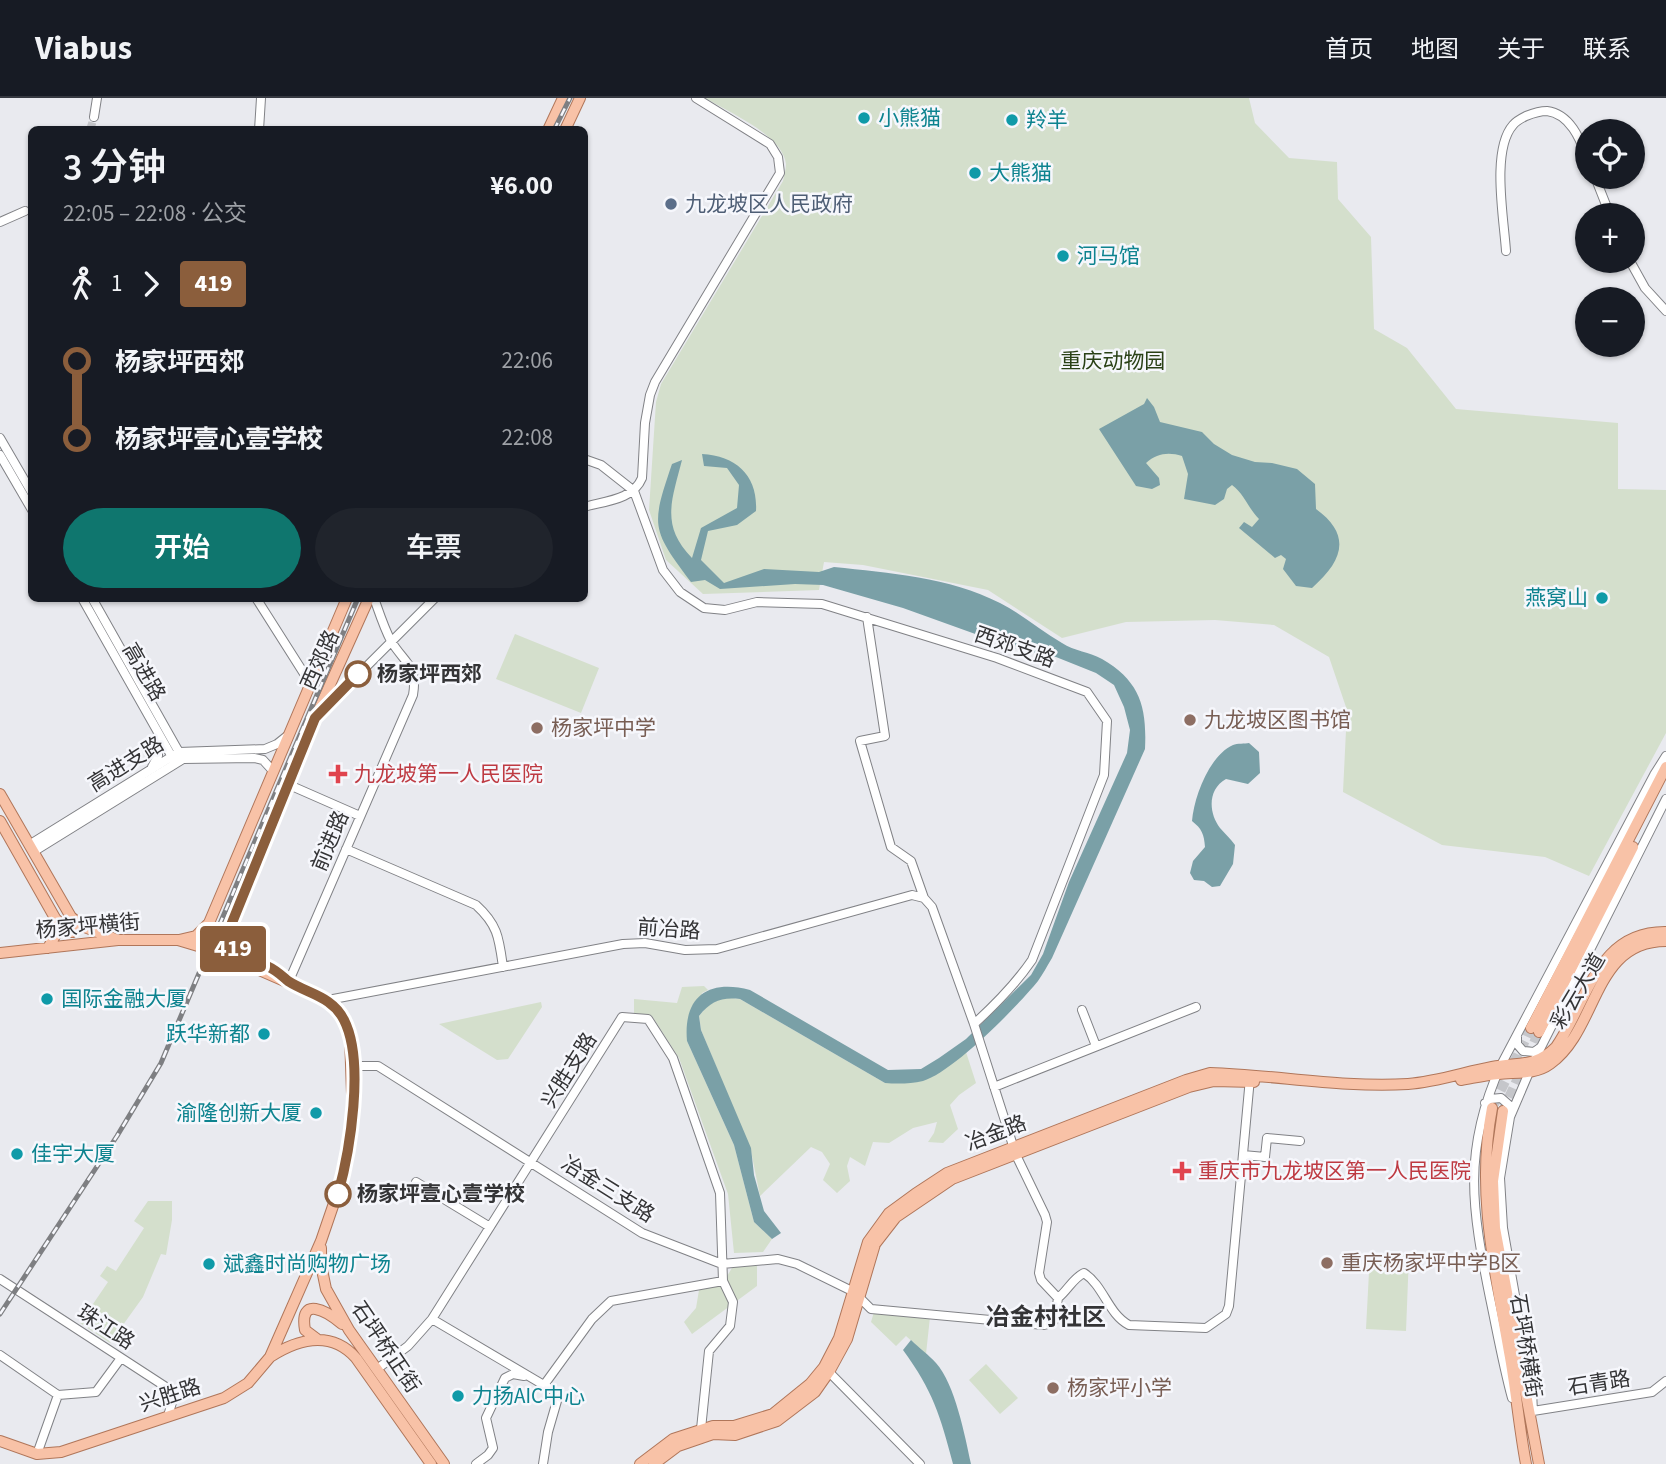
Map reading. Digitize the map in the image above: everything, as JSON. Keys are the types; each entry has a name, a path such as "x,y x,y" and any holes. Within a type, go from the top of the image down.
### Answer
{"main road":[{"path":"550,126 563,98"},
{"path":"567,126 580,98"},
{"name":"西郊路","path":"209,923 345,602"},
{"name":"西郊路","path":"228,932 315,718 369,602"},
{"path":"1666,767 1535,1030 1666,783"},
{"path":"0,794 71,917 74,928 72,932 63,929 55,918 0,821"},
{"path":"71,917 82,926 118,940"},
{"path":"48,948 56,934 55,918"},
{"path":"209,923 208,935 211,940 221,941 228,932"},
{"path":"178,940 196,936 209,923"},
{"path":"228,932 229,942 236,952 277,970 289,981"},
{"name":"彩云大道","path":"1531,1068 1556,1047 1604,960 1618,946 1638,936 1666,932"},
{"name":"杨家坪横街","path":"0,953 118,940 178,940"},
{"path":"178,940 218,952 328,1000"},
{"name":"彩云大道","path":"1531,1068 1550,1063 1563,1052 1613,964 1623,954 1641,944 1666,941"},
{"name":"兴胜路","path":"0,1441 37,1454 61,1452 236,1392 270,1357 321,1241 338,1194 350,1146 353,1066 350,1036 343,1018 328,1000"},
{"name":"冶金路","path":"654,1464 678,1446 713,1434 735,1435 777,1421 815,1392 857,1295 868,1242 889,1213 947,1174 1015,1151 1186,1080 1210,1073 1366,1085 1411,1084 1499,1070 1531,1068"},
{"name":"石坪桥横街","path":"1498,1110 1486,1139 1487,1227 1512,1368 1525,1464"},
{"name":"石坪桥横街","path":"1498,1110 1493,1181 1495,1228 1539,1464"},
{"name":"石坪桥正街","path":"321,1241 321,1265 326,1289 349,1330 444,1464"},
{"path":"323,1341 312,1338 304,1331 304,1318 312,1310 328,1312 349,1330"},
{"path":"270,1357 302,1340 323,1341"},
{"name":"石坪桥正街","path":"323,1341 346,1349 356,1358 430,1464"},
{"name":"冶金路","path":"640,1464 673,1439 713,1426 734,1426 773,1414 826,1369"}],"street":[{"path":"94,117 97,98"},
{"path":"259,126 261,98"},
{"path":"588,506 634,491 642,478 645,423 655,382 779,173 778,157 770,144 696,98"},
{"path":"1506,251 1501,160 1504,140 1513,123 1530,114 1547,111 1565,118 1575,132"},
{"path":"0,222 25,211"},
{"path":"1637,273 1645,288 1666,311"},
{"path":"0,438 7,462 28,502"},
{"path":"588,460 601,465 634,491"},
{"path":"0,474 7,462"},
{"path":"7,462 28,488"},
{"name":"西郊支路","path":"634,491 663,570 680,592 705,608 725,610 757,602 822,604 997,658 1087,692 1107,721 1104,775 1032,960 999,1002 974,1024"},
{"name":"高进路","path":"84,602 157,730 177,757"},
{"name":"高进路","path":"94,602 177,757"},
{"path":"259,602 310,683"},
{"path":"373,602 391,640"},
{"path":"315,718 431,602"},
{"path":"867,617 885,736 860,741 891,847 911,861 924,898 932,907 1015,1151 1047,1222 1039,1273 1041,1280 1058,1298"},
{"name":"前进路","path":"289,981 413,695 416,679 411,666 391,640"},
{"path":"152,767 158,756 157,730"},
{"name":"高进支路","path":"31,849 152,767 177,757 265,749 277,744 289,734"},
{"path":"1533,1432 1532,1391 1503,1228 1499,1070 1666,756"},
{"name":"高进支路","path":"31,849 177,757 254,758 262,760 273,771"},
{"path":"287,784 360,816"},
{"path":"1498,1110 1531,1068 1666,799"},
{"path":"346,849 476,905 490,918 498,935 503,967"},
{"name":"前冶路","path":"328,1000 623,944 645,943 685,950 717,949 912,895 924,898"},
{"path":"994,1087 1196,1007"},
{"path":"1082,1010 1096,1046"},
{"name":"兴胜支路","path":"377,1369 408,1346 432,1319 622,1017 648,1019 673,1058 720,1193 722,1264"},
{"path":"1517,1037 1517,1044 1523,1051 1534,1052 1542,1047"},
{"name":"冶金三支路","path":"353,1066 378,1066 642,1233 722,1264 778,1259 797,1264 857,1295"},
{"path":"857,1295 871,1309 1044,1325 1052,1324 1058,1298 1069,1288 1076,1276 1084,1273 1093,1279 1121,1321 1129,1325 1206,1328 1217,1322 1226,1314 1229,1306 1250,1078"},
{"path":"1243,1155 1265,1157 1267,1138 1300,1141"},
{"path":"416,1182 490,1227"},
{"path":"701,1429 709,1351 730,1326 733,1302 723,1281 722,1264"},
{"name":"珠江路","path":"0,1279 166,1387 171,1394 172,1404 168,1416"},
{"path":"544,1385 592,1319 611,1301 723,1281"},
{"path":"432,1319 559,1394 548,1432 543,1464"},
{"path":"0,1354 58,1395 96,1392 121,1358"},
{"path":"826,1369 920,1464"},
{"path":"476,1464 493,1448 486,1419 505,1378 516,1374 531,1378"},
{"name":"石青路","path":"1533,1411 1652,1392 1666,1381"},
{"path":"37,1454 58,1395"}],"green space":[{"name":"重庆动物园","path":"705,98 1249,98 1255,123 1289,158 1337,162 1338,199 1371,237 1374,329 1407,348 1456,409 1618,423 1618,489 1666,490 1666,733 1589,876 1545,857 1442,845 1343,792 1347,710 1329,657 1274,625 1215,620 1126,622 1062,638 988,590 863,565 824,562 819,590 703,594 666,560 649,510 656,402 661,384 783,181 786,164 783,153 765,134"},
{"path":"515,634 599,668 581,713 496,679"},
{"path":"704,986 708,990 702,993 687,1041 734,1145 754,1222 772,1239 763,1252 734,1253 728,1194 679,1058 652,1016 634,1013 634,999 677,1003 682,987"},
{"path":"725,997 740,999 885,1083 925,1080 966,1052 976,1083 950,1105 958,1129 943,1143 928,1142 937,1122 913,1128 889,1143 873,1142 865,1166 850,1157 847,1166 850,1181 837,1193 823,1180 830,1164 822,1152 811,1147 760,1196 751,1151 701,1030 699,1016 709,1004"},
{"path":"541,1002 542,1007 508,1059 497,1060 439,1024"},
{"path":"148,1201 172,1201 166,1255 161,1254 143,1297 110,1343 80,1323 108,1282 100,1276 107,1266 116,1271 144,1228 134,1221"},
{"path":"1370,1253 1409,1255 1406,1331 1366,1329"},
{"path":"733,1266 757,1266 757,1286 692,1334 684,1322 696,1308 699,1290 722,1285"},
{"path":"874,1312 930,1317 926,1354 906,1336 896,1346 871,1322"},
{"path":"986,1364 1018,1398 1000,1414 969,1380"}],"water":[{"path":"1147,398 1160,422 1202,432 1214,444 1232,455 1297,469 1315,484 1316,509 1335,529 1339,538 1336,558 1323,578 1312,588 1296,586 1283,569 1286,559 1281,555 1275,558 1239,528 1244,522 1252,527 1259,519 1232,485 1227,489 1224,499 1215,505 1184,499 1188,474 1182,456 1163,454 1154,457 1146,463 1159,478 1160,485 1152,489 1136,486 1099,429 1144,404"},
{"path":"702,454 725,459 743,470 749,478 756,499 756,511 737,525 708,531 701,560 724,583 764,569 819,572 834,567 918,578 960,587 1000,603 1067,646 1115,667 1133,686 1144,720 1145,749 1052,958 1038,981 1000,1022 936,1075 918,1082 885,1083 740,999 717,1001 699,1016 701,1030 751,1148 754,1175 764,1211 781,1233 772,1239 754,1222 734,1145 687,1041 689,1013 694,1003 701,995 722,987 750,990 888,1070 921,1069 939,1058 966,1039 1031,975 1043,954 1069,882 1127,753 1130,730 1114,685 1096,673 1056,657 1017,649 903,608 823,585 720,589 705,580 691,582 668,550 659,526 660,501 672,464 682,460 672,500 672,523 682,546 692,558 701,528 737,508 739,485 727,468 704,466"},
{"path":"1249,743 1259,752 1260,773 1248,784 1226,779 1220,783 1213,795 1212,808 1216,822 1235,845 1233,864 1220,886 1212,887 1204,881 1194,880 1190,873 1193,861 1205,847 1202,832 1192,821 1196,801 1204,778 1224,750 1233,745"},
{"path":"911,1340 936,1363 949,1384 971,1464 953,1464 934,1404 922,1378 903,1350"}],"tunnel":[{"path":"91,126 94,117"},
{"path":"1494,1104 1531,1028"},
{"path":"1503,1111 1539,1032"}],"railway":[{"path":"556,126 570,98"},
{"path":"0,1314 117,1136 161,1063 356,602"}],"bus line":[{"name":"419","path":"338,1194 345,1171 353,1122 353,1066 350,1036 343,1018 328,1000 289,981 277,970 236,952 230,946 227,935 315,718 358,674"}],"place":[{"name":"小熊猫","path":"864,118"},
{"name":"羚羊","path":"1012,120"},
{"name":"大熊猫","path":"975,173"},
{"name":"九龙坡区人民政府","path":"671,204"},
{"name":"河马馆","path":"1063,256"},
{"name":"燕窝山","path":"1602,598"},
{"name":"杨家坪西郊","path":"358,674"},
{"name":"九龙坡区图书馆","path":"1190,720"},
{"name":"杨家坪中学","path":"537,728"},
{"name":"九龙坡第一人民医院","path":"338,774"},
{"name":"国际金融大厦","path":"47,999"},
{"name":"跃华新都","path":"264,1034"},
{"name":"渝隆创新大厦","path":"316,1113"},
{"name":"佳宇大厦","path":"17,1154"},
{"name":"重庆市九龙坡区第一人民医院","path":"1182,1171"},
{"name":"杨家坪壹心壹学校","path":"338,1194"},
{"name":"重庆杨家坪中学B区","path":"1327,1263"},
{"name":"斌鑫时尚购物广场","path":"209,1264"},
{"name":"杨家坪小学","path":"1053,1388"},
{"name":"力扬AIC中心","path":"458,1396"}],"district":[{"name":"冶金村社区","path":"1046,1317"}]}
